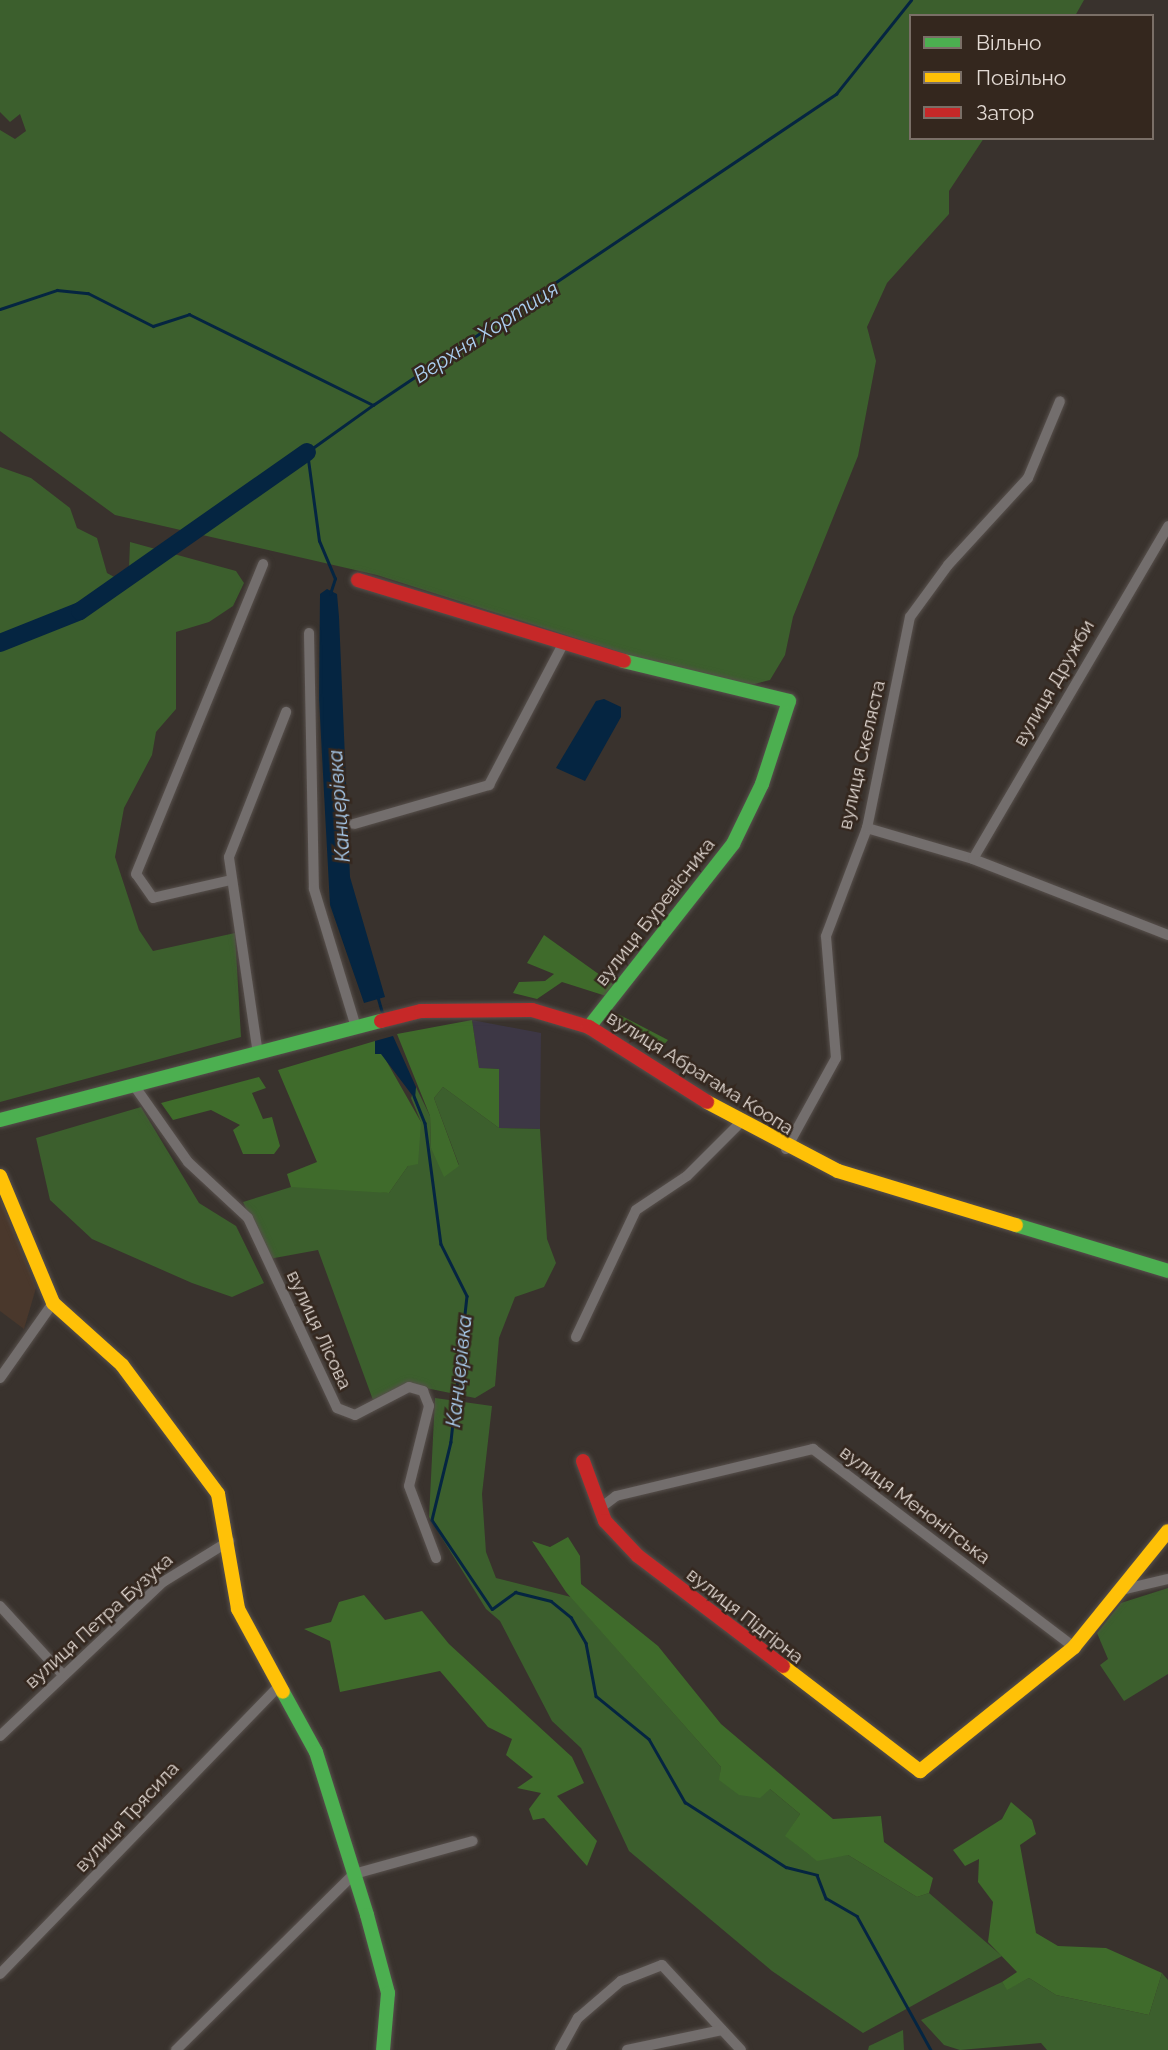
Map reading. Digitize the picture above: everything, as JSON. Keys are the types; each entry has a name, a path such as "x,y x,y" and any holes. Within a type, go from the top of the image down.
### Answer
{"street":[{"name":"вулиця Скеляста","path":"786,1149 836,1058 826,936 867,828 914,607 1028,478 1060,401"},
{"name":"вулиця Дружби","path":"973,859 1168,526"},
{"path":"231,880 153,898 137,881 137,864 263,564"},
{"path":"354,824 489,785 562,646 358,580"},
{"path":"309,633 314,889 356,1027"},
{"name":"вулиця Буревісника","path":"562,646 789,701 762,784 733,844 589,1027"},
{"path":"258,1054 231,880 230,847 286,712"},
{"path":"867,828 973,859 1168,935"},
{"name":"вулиця Абрагама Коопа","path":"0,1120 421,1011 532,1010 589,1027 740,1123 786,1149 907,1195 1168,1271"},
{"name":"вулиця Лісова","path":"133,1084 188,1162 253,1226 337,1408 355,1415 409,1387 423,1391 429,1406 409,1486 436,1558"},
{"path":"576,1337 636,1210 687,1176 740,1123"},
{"path":"0,1175 53,1303 122,1365 211,1479 229,1541 238,1609 316,1752 354,1874 388,1993 383,2050"},
{"path":"0,1378 53,1303"},
{"name":"вулиця Менонітська","path":"598,1509 616,1496 813,1449 1074,1647"},
{"name":"вулиця Підгірна","path":"583,1461 598,1509 651,1568 920,1771 935,1765 1074,1647"},
{"path":"1074,1647 1168,1531"},
{"name":"вулиця Петра Бузука","path":"0,1736 163,1583 229,1541"},
{"path":"1118,1591 1168,1579"},
{"path":"0,1606 63,1675"},
{"name":"вулиця Трясила","path":"0,1974 281,1685"},
{"path":"176,2050 354,1874 473,1841"},
{"path":"560,2050 585,2012 621,1981 657,1965 666,1966 741,2050"},
{"path":"627,2050 722,2030"}],"shaded area":[{"path":"472,1020 541,1033 540,1129 499,1128 499,1069 479,1068"},
{"path":"0,1197 36,1288 24,1329 0,1311"}],"green space":[{"path":"0,0 1084,0 1076,14 909,14 909,140 983,140 949,191 949,214 887,283 867,327 876,361 858,456 793,617 785,655 770,680 736,689 377,575 115,515 0,431 0,130 15,139 26,131 20,114 10,122 0,112"},
{"path":"0,467 31,478 70,508 77,528 97,538 107,573 116,578 129,569 130,542 236,571 244,583 233,606 209,622 176,632 176,709 156,732 152,755 124,808 115,857 139,930 153,951 235,933 241,1037 0,1102"},
{"path":"544,935 614,985 606,996 562,982 537,999 513,993 519,982 545,981 554,974 527,963"},
{"path":"618,1014 668,1040 661,1048 609,1023"},
{"path":"472,1020 479,1068 499,1069 499,1128 443,1087 434,1098 459,1166 444,1177 431,1148 430,1116 397,1034"},
{"path":"375,1041 421,1122 418,1164 408,1166 389,1193 291,1187 287,1174 317,1162 278,1070"},
{"path":"259,1077 266,1088 252,1093 263,1119 272,1117 280,1146 274,1154 243,1154 233,1130 240,1125 211,1110 173,1120 161,1103"},
{"path":"416,1087 430,1116 431,1148 459,1165 434,1098 443,1087 499,1128 540,1129 547,1239 556,1263 544,1287 515,1297 499,1338 495,1386 475,1398 406,1384 373,1400 318,1250 269,1259 243,1202 304,1183 389,1193 408,1166 421,1122 411,1098"},
{"path":"141,1107 199,1203 236,1226 264,1283 232,1297 192,1283 92,1239 50,1200 36,1138"},
{"path":"435,1398 492,1406 482,1494 486,1552 496,1578 571,1597 721,1767 720,1780 770,1789 800,1814 786,1836 811,1856 848,1855 917,1897 929,1893 1002,1956 863,2033 772,1971 629,1851 581,1748 552,1721 500,1621 486,1609 429,1517"},
{"path":"568,1537 580,1556 581,1584 658,1646 721,1724 833,1819 881,1816 884,1842 933,1878 929,1893 917,1897 848,1855 817,1861 785,1836 800,1814 770,1789 760,1798 739,1795 719,1780 721,1767 566,1592 532,1541 550,1547"},
{"path":"1168,1588 1168,1674 1124,1701 1100,1665 1108,1659 1097,1633 1121,1603"},
{"path":"364,1595 385,1620 422,1611 449,1644 572,1757 584,1783 557,1796 597,1841 587,1866 544,1818 533,1820 529,1809 541,1793 517,1788 533,1777 506,1755 512,1739 488,1727 440,1671 340,1692 330,1641 304,1629 331,1622 339,1602"},
{"path":"1011,1802 1032,1820 1036,1834 1020,1845 1036,1933 1058,1946 1106,1948 1162,1973 1149,2015 1056,1995 1029,1978 1007,1990 1002,1982 1017,1972 988,1942 993,1902 978,1882 979,1859 965,1866 953,1850 1002,1819"},
{"path":"1162,1973 1168,1980 1168,2050 1047,2050 1041,2043 960,2050 944,2045 921,2020 1002,1982 1007,1989 1029,1978 1056,1995 1149,2015"},
{"path":"903,2030 904,2050 868,2050 869,2046"}],"water":[{"path":"327,589 337,594 339,617 350,877 385,997 364,1003 330,905 319,699 320,594"},
{"path":"604,699 621,707 621,717 585,781 556,768 596,701"},
{"path":"393,1036 416,1087 415,1099 381,1054 375,1054 375,1041"}],"waterway":[{"path":"0,309 57,290 88,293 153,326 189,314 373,405 836,94 911,0"},
{"name":"Канцерівка","path":"330,594 335,579 319,541 307,452 373,405"},
{"name":"Верхня Хортиця","path":"0,643 80,611 307,452"},
{"name":"Канцерівка","path":"378,997 383,1015"},
{"name":"Канцерівка","path":"414,1096 425,1123 441,1244 467,1296 451,1442 432,1520 492,1609 515,1592 551,1601 571,1617 586,1643 596,1696 649,1739 685,1802 786,1867 817,1875 826,1898 857,1916 931,2050"}],"traffic: fast":[{"path":"589,1027 733,844 762,784 789,701 624,661"},
{"path":"0,1120 381,1021"},
{"path":"1016,1225 1168,1271"},
{"path":"283,1692 316,1752 367,1915 388,1993 383,2050"}],"traffic: slow":[{"path":"707,1102 838,1171 1016,1225"},
{"path":"0,1176 53,1303 122,1365 218,1494 238,1609 283,1692"},
{"path":"783,1666 920,1771 1074,1647 1168,1531"}],"traffic: jam":[{"path":"358,580 624,661"},
{"path":"381,1021 421,1011 532,1010 589,1027 707,1102"},
{"path":"583,1461 605,1521 638,1556 783,1666"}]}
